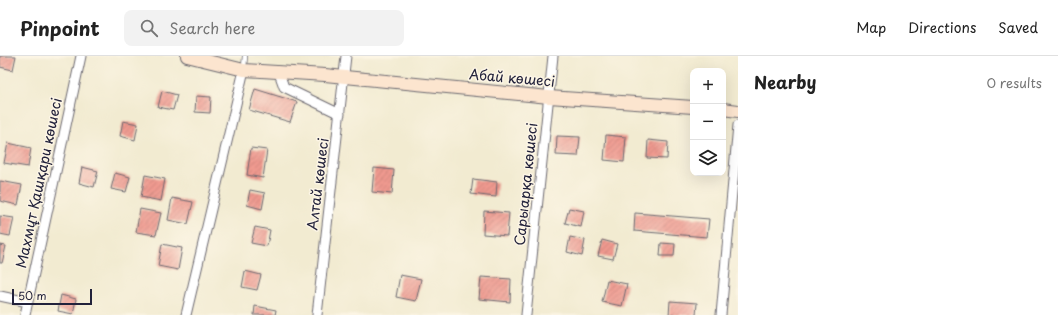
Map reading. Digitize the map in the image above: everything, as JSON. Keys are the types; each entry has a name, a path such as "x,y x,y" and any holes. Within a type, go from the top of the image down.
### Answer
{"main road":[{"name":"Абай көшесі","path":"187,56 244,70 549,97 690,107"},
{"path":"726,109 738,111"}],"street":[{"name":"Махмұт Қашқари көшесі","path":"25,315 81,56"},
{"name":"Алтай көшесі","path":"317,315 346,56"},
{"name":"Сарыарқа көшесі","path":"526,315 553,56"},
{"path":"186,315 244,70"},
{"path":"279,73 284,87 340,114"},
{"path":"721,315 738,125"},
{"path":"0,296 28,302"}],"lane":[{"path":"244,70 245,56"}],"building":[{"path":"0,56 16,56 13,70 0,67"},
{"path":"255,89 297,102 290,122 249,110"},
{"path":"162,91 177,95 173,110 158,107"},
{"path":"196,96 211,97 210,113 195,112"},
{"path":"123,121 138,124 135,140 120,136"},
{"path":"606,135 626,137 624,162 604,160"},
{"path":"557,136 580,137 578,156 556,155"},
{"path":"648,140 668,142 667,159 647,158"},
{"path":"8,143 31,148 28,167 4,163"},
{"path":"251,148 267,150 263,178 247,175"},
{"path":"82,167 98,171 94,187 79,183"},
{"path":"374,168 394,170 392,194 372,192"},
{"path":"115,173 130,177 126,192 111,189"},
{"path":"145,175 165,179 161,201 141,197"},
{"path":"473,179 497,182 496,197 471,194"},
{"path":"0,181 22,185 18,205 0,201"},
{"path":"250,190 265,193 262,209 247,205"},
{"path":"172,198 193,202 188,224 168,220"},
{"path":"569,208 584,211 581,227 565,223"},
{"path":"140,209 161,213 156,235 136,232"},
{"path":"484,211 509,213 507,236 483,234"},
{"path":"635,213 709,219 707,237 634,231"},
{"path":"0,216 14,218 10,236 0,234"},
{"path":"255,227 270,230 267,246 251,243"},
{"path":"570,237 585,240 582,256 567,252"},
{"path":"602,240 617,244 613,259 598,256"},
{"path":"661,243 675,244 674,256 660,256"},
{"path":"162,244 182,248 178,270 158,266"},
{"path":"0,245 6,246 2,263 0,263"},
{"path":"245,271 261,275 257,290 242,287"},
{"path":"400,275 421,279 416,301 396,297"},
{"path":"481,277 511,279 510,302 479,299"},
{"path":"607,280 627,284 622,306 602,302"},
{"path":"61,295 76,299 73,314 58,311"},
{"path":"670,301 697,303 696,315 669,315"},
{"path":"255,306 276,310 275,315 254,315"}]}
